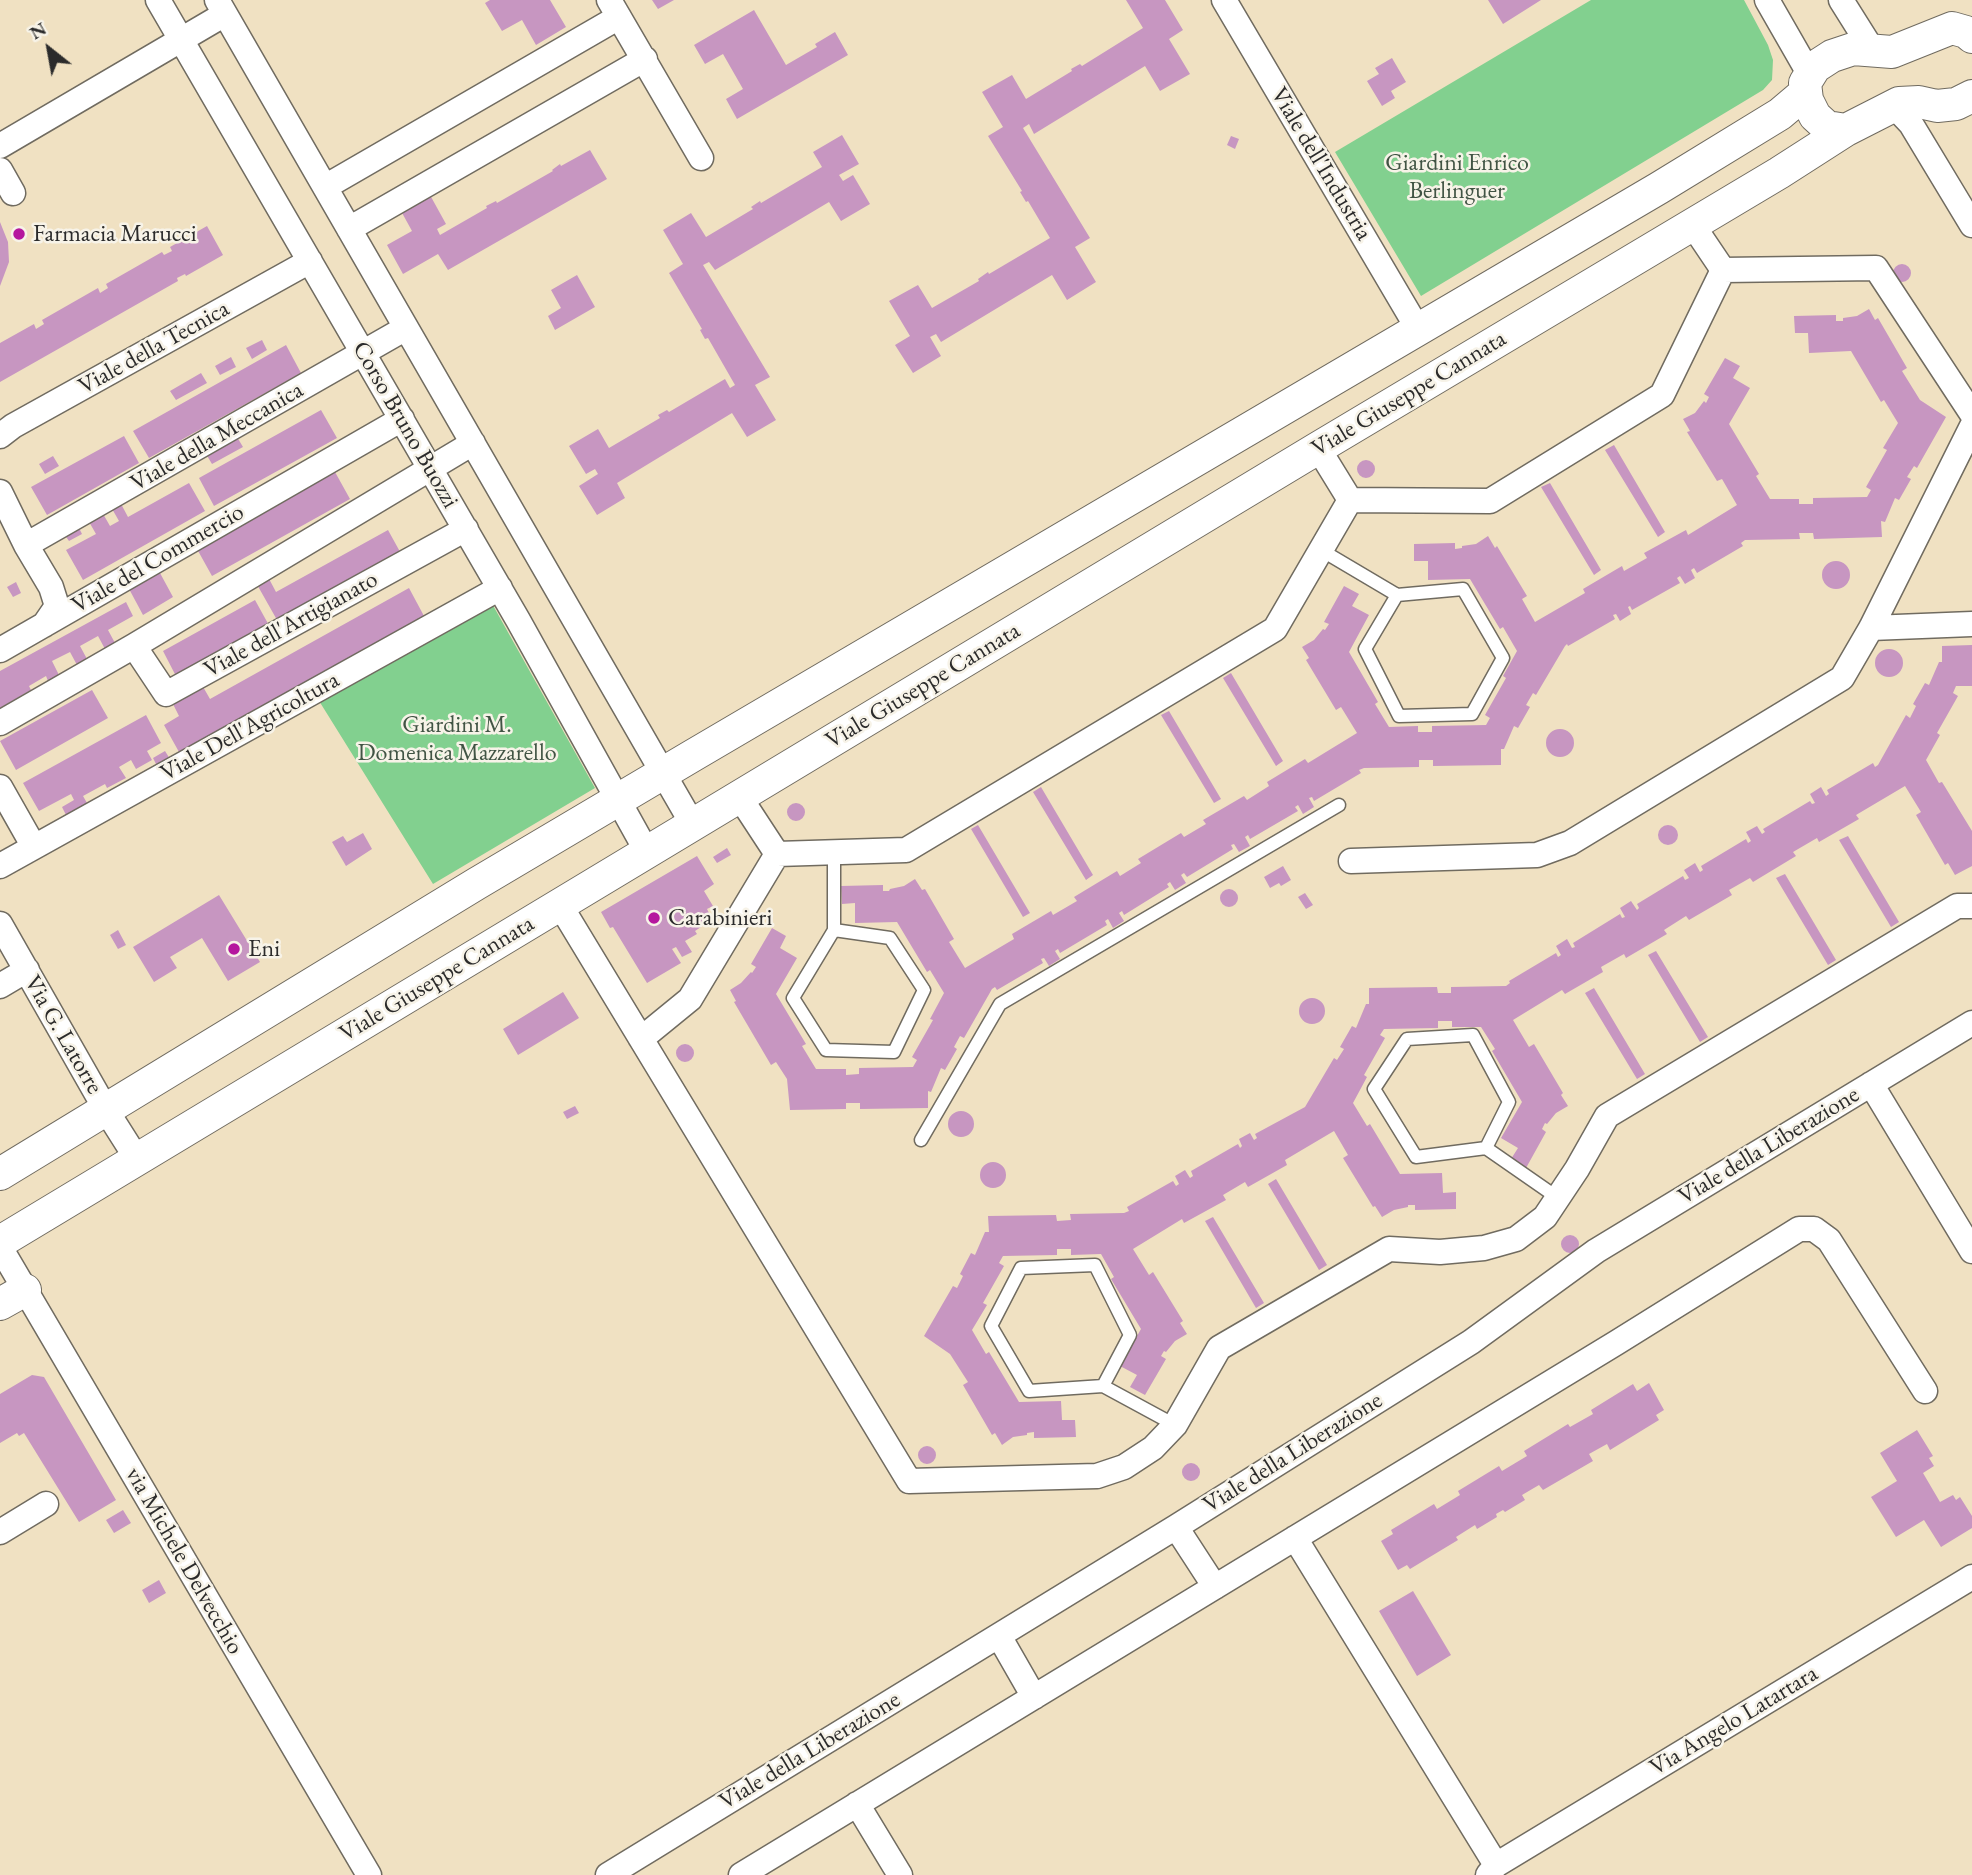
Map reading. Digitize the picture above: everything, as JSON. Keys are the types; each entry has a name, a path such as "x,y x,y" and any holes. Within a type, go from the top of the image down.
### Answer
{"street":[{"name":"Corso Bruno Buozzi","path":"158,0 500,588 646,852"},
{"name":"Viale dell'Industria","path":"1224,0 1418,329"},
{"path":"1767,0 1808,83 1807,100 1815,116 1827,127 1846,130"},
{"path":"1841,0 1873,51"},
{"name":"Corso Bruno Buozzi","path":"221,7 693,825"},
{"path":"0,146 182,40 221,7"},
{"path":"325,187 614,8 701,159"},
{"name":"Viale Giuseppe Cannata","path":"0,1174 663,773 1659,188 1780,114 1808,83 1815,67 1832,56 1853,49 1892,51 1965,26"},
{"path":"349,229 645,59"},
{"name":"Viale Giuseppe Cannata","path":"0,1242 1846,130 1894,106 1919,102 1937,107 1956,104 1972,96"},
{"path":"1894,106 1911,124 1972,225"},
{"path":"0,170 13,193"},
{"path":"1692,224 1723,270"},
{"name":"Viale della Tecnica","path":"0,436 13,426 310,261"},
{"path":"1723,270 1876,268 1972,414"},
{"path":"1350,500 1489,500 1662,395 1723,270"},
{"name":"Viale della Meccanica","path":"26,545 406,328"},
{"name":"Viale del Commercio","path":"44,625 402,419"},
{"path":"1351,861 1537,855 1570,843 1842,678 1871,628 1972,426"},
{"path":"0,723 473,443"},
{"path":"1318,448 1350,500"},
{"name":"Viale del Commercio","path":"0,492 26,545 51,587 57,607 44,625"},
{"path":"777,854 906,850 1275,629 1350,500"},
{"name":"Viale dell'Artigianato","path":"134,646 166,694 466,529"},
{"name":"Viale Dell'Agricoltura","path":"0,866 500,588"},
{"path":"1871,628 1972,624"},
{"path":"0,650 44,625"},
{"path":"0,787 34,847"},
{"path":"739,796 777,854"},
{"path":"641,1039 690,999 777,854"},
{"path":"560,905 909,1481 1097,1476 1125,1467 1153,1448 1175,1425 1219,1348 1389,1249 1440,1252 1484,1248 1516,1239 1545,1217 1606,1116 1957,906 1972,906"},
{"name":"Via G. Latorre","path":"0,923 106,1110 137,1159"},
{"path":"0,986 27,970"},
{"name":"Viale della Liberazione","path":"608,1875 1176,1527 1471,1342 1595,1251 1972,1023"},
{"path":"1871,1084 1972,1251"},
{"path":"741,1875 1799,1228 1814,1229 1829,1240 1925,1391"},
{"name":"via Michele Delvecchio","path":"0,1247 12,1297 369,1875"},
{"path":"0,1532 46,1504"},
{"path":"1176,1527 1215,1587"},
{"path":"1295,1538 1492,1870"},
{"name":"Via Angelo Latartara","path":"1492,1870 1972,1577"},
{"path":"999,1636 1034,1697"},
{"path":"857,1804 900,1875"}],"lane":[{"path":"1321,550 1397,595 1463,589 1503,658 1472,714 1399,716 1365,649 1397,595"},
{"path":"921,1140 1000,1004 1339,805"},
{"path":"834,853 834,930 793,998 826,1050 894,1052 923,990 890,938 834,930"},
{"path":"1486,1148 1509,1102 1473,1035 1407,1039 1374,1088 1416,1157 1486,1148 1558,1198"},
{"path":"1103,1386 1130,1335 1094,1265 1021,1268 991,1326 1030,1391 1103,1386 1175,1425"}],"green space":[{"name":"Giardini Enrico Berlinguer","path":"1591,0 1744,0 1768,45 1773,60 1772,80 1763,90 1421,296 1335,152"},
{"name":"Giardini M. Domenica Mazzarello","path":"490,600 595,788 433,884 316,696"}],"building":[{"path":"490,0 550,0 566,27 536,45 522,20 502,31 485,3"},
{"path":"652,0 674,0 658,9"},
{"path":"1126,0 1165,0 1183,30 1169,39 1190,74 1160,91 1145,66 1034,134 1029,124 1023,128 1090,238 1075,247 1096,282 1067,300 1052,275 941,342 936,334 930,337 941,356 913,373 895,345 910,336 889,301 918,285 932,308 979,281 978,279 988,272 989,274 1050,238 988,136 1003,127 982,92 1012,75 1026,99 1072,71 1071,69 1080,64 1082,66 1143,28"},
{"path":"1488,0 1541,0 1503,24"},
{"path":"754,10 786,65 817,47 815,44 835,32 848,55 737,119 726,99 743,89 723,54 705,64 694,45"},
{"path":"1392,58 1406,82 1391,91 1395,98 1382,106 1367,81 1379,74 1375,68"},
{"path":"842,135 859,164 839,175 843,181 853,175 870,204 841,221 829,202 715,270 709,262 703,265 770,377 755,385 776,420 747,437 732,413 617,483 625,498 597,515 579,486 598,474 595,469 586,474 569,446 598,429 609,448 660,418 658,415 667,410 669,412 725,379 730,388 735,385 708,338 705,339 700,330 702,329 669,273 683,264 663,230 691,213 706,237 753,209 751,207 760,201 761,203 822,167 813,152"},
{"path":"1231,136 1239,139 1235,149 1227,145"},
{"path":"590,150 607,179 448,270 438,254 403,274 387,245 412,231 401,211 430,195 446,224 437,229 440,235 487,208 486,206 496,201 497,203 553,171 560,164 561,166"},
{"path":"0,222 8,242 9,262 0,286"},
{"path":"207,226 223,255 186,276 185,274 177,278 178,281 0,382 0,343 34,324 36,329 44,324 42,320 98,288 100,293 108,288 106,284 162,252 164,255 172,251 170,247"},
{"path":"1902,264 1908,267 1911,273 1908,279 1902,282 1896,279 1893,273 1896,267"},
{"path":"577,275 595,307 555,330 548,316 561,308 551,290"},
{"path":"1869,309 1875,320 1878,318 1907,368 1902,371 1920,400 1946,417 1917,468 1914,466 1907,477 1911,479 1899,500 1895,498 1885,522 1881,521 1882,537 1814,539 1813,533 1799,533 1800,539 1745,540 1741,543 1743,546 1697,573 1694,568 1691,570 1695,578 1685,584 1680,576 1677,578 1680,583 1632,610 1628,607 1631,614 1620,621 1616,614 1613,615 1615,619 1565,646 1536,695 1533,693 1526,705 1530,707 1518,728 1514,726 1504,749 1501,749 1501,765 1433,766 1433,760 1419,760 1419,767 1359,770 1361,773 1314,801 1312,797 1309,798 1314,807 1303,814 1298,805 1295,807 1298,811 1250,839 1248,835 1245,837 1250,846 1239,852 1234,844 1231,845 1233,849 1187,877 1184,873 1181,875 1186,883 1175,890 1170,882 1167,884 1169,887 1124,915 1122,911 1119,913 1124,921 1113,928 1108,919 1105,921 1107,925 1060,953 1058,949 1055,951 1060,959 1049,966 1044,958 1041,959 1043,963 997,990 995,987 992,989 964,1038 960,1036 954,1047 957,1049 945,1070 941,1068 931,1092 928,1091 928,1108 860,1109 860,1103 846,1103 846,1109 790,1110 787,1079 776,1062 771,1065 734,1002 736,1001 730,990 752,973 756,967 751,964 772,928 786,936 780,948 797,958 776,994 806,1044 802,1046 816,1069 846,1069 846,1075 859,1074 859,1068 913,1067 917,1060 912,1057 933,1020 930,1019 944,993 930,970 927,972 897,922 855,923 855,903 842,904 841,886 883,885 883,891 889,891 915,879 922,890 925,889 954,939 949,942 965,968 1014,939 1012,934 1051,911 1053,915 1077,901 1074,897 1117,871 1120,876 1141,863 1138,859 1181,833 1184,837 1206,824 1203,820 1244,796 1247,800 1269,786 1267,782 1305,759 1308,763 1357,733 1341,707 1336,710 1306,660 1309,658 1302,647 1325,630 1329,624 1324,622 1344,586 1359,594 1352,606 1369,615 1349,652 1389,727 1418,726 1418,732 1432,732 1432,726 1486,725 1490,718 1485,715 1506,678 1503,676 1517,651 1503,627 1500,629 1470,579 1428,580 1428,561 1414,561 1414,544 1455,543 1455,549 1476,544 1488,536 1527,596 1522,599 1535,622 1585,593 1583,589 1622,566 1624,571 1647,558 1644,553 1686,530 1688,535 1737,505 1722,479 1717,481 1687,432 1690,431 1683,419 1695,413 1704,401 1706,403 1709,397 1704,394 1725,358 1740,366 1733,378 1750,388 1729,424 1759,474 1756,476 1770,499 1799,499 1799,504 1813,504 1813,498 1867,497 1871,490 1866,487 1887,450 1883,448 1898,423 1884,400 1881,402 1851,351 1809,353 1808,333 1795,333 1794,316 1836,315 1836,321 1843,321 1843,318 1857,316"},
{"path":"262,340 267,350 252,359 246,348"},
{"path":"286,345 301,373 149,458 133,431"},
{"path":"231,357 236,367 220,375 215,366"},
{"path":"201,373 207,383 176,400 170,391"},
{"path":"321,410 337,438 214,506 199,478"},
{"path":"124,436 139,463 47,515 31,487"},
{"path":"237,437 243,447 212,464 206,454"},
{"path":"1614,445 1665,532 1658,537 1605,450"},
{"path":"53,456 59,466 45,474 39,464"},
{"path":"1362,460 1370,460 1375,469 1373,476 1362,478 1357,473 1357,465"},
{"path":"335,472 350,499 212,576 197,549"},
{"path":"189,483 205,511 83,580 66,550 96,534 88,520 102,512 110,526 119,521 111,507 120,502 128,517"},
{"path":"1550,483 1601,570 1594,575 1541,487"},
{"path":"78,526 82,534 69,541 64,534"},
{"path":"388,530 404,559 281,627 255,581 267,575 276,592"},
{"path":"1836,561 1846,565 1850,575 1846,585 1836,589 1826,585 1822,575 1826,565"},
{"path":"154,562 173,597 143,615 128,587"},
{"path":"16,582 21,593 13,597 7,587"},
{"path":"409,588 424,616 179,752 164,725 179,716 172,702 202,685 210,699"},
{"path":"255,600 271,629 178,680 163,651"},
{"path":"126,602 133,616 108,630 115,643 105,649 98,636 80,646 87,659 77,665 70,652 52,661 59,675 48,681 46,676 29,686 31,690 0,708 0,671"},
{"path":"1972,645 1972,686 1956,686 1953,693 1958,696 1937,733 1940,735 1926,760 1972,831 1972,866 1955,875 1948,863 1945,865 1916,815 1921,812 1905,786 1856,815 1859,819 1819,842 1817,838 1793,852 1796,856 1753,882 1750,878 1729,890 1732,895 1689,920 1686,916 1664,930 1667,934 1626,958 1624,954 1601,967 1603,972 1565,994 1562,990 1513,1020 1529,1047 1534,1044 1568,1106 1545,1123 1542,1129 1546,1132 1526,1168 1511,1159 1518,1148 1501,1138 1522,1102 1481,1027 1452,1027 1452,1021 1438,1021 1438,1028 1384,1029 1380,1035 1385,1038 1364,1075 1367,1077 1353,1103 1367,1126 1370,1124 1400,1174 1442,1173 1443,1193 1456,1192 1456,1209 1415,1210 1415,1205 1408,1205 1382,1217 1343,1158 1348,1155 1334,1131 1285,1160 1287,1165 1248,1187 1245,1182 1223,1195 1226,1200 1184,1223 1182,1219 1133,1249 1149,1275 1153,1272 1183,1321 1180,1323 1187,1334 1164,1351 1161,1356 1166,1359 1145,1395 1130,1387 1137,1375 1120,1366 1141,1329 1111,1279 1114,1277 1101,1254 1071,1255 1071,1249 1057,1249 1057,1255 1003,1256 999,1263 1004,1266 983,1303 987,1305 972,1330 986,1354 989,1352 1019,1402 1061,1401 1062,1420 1075,1420 1076,1437 1034,1438 1034,1432 1013,1437 1002,1445 995,1433 992,1435 963,1385 968,1382 950,1354 924,1336 953,1286 957,1288 963,1276 960,1274 971,1253 975,1255 985,1232 989,1232 988,1216 1056,1215 1057,1221 1071,1220 1070,1214 1124,1213 1129,1211 1127,1207 1173,1181 1176,1186 1179,1184 1175,1176 1185,1170 1190,1178 1193,1176 1191,1171 1238,1144 1240,1148 1242,1146 1239,1139 1250,1133 1254,1140 1257,1138 1255,1134 1305,1107 1334,1058 1337,1060 1344,1049 1340,1047 1352,1026 1356,1028 1366,1004 1369,1004 1369,988 1437,987 1438,993 1451,993 1451,987 1506,986 1509,981 1556,953 1558,957 1561,955 1556,946 1567,939 1572,948 1575,947 1573,943 1620,914 1622,918 1625,917 1620,908 1631,901 1637,910 1637,904 1683,876 1685,880 1689,878 1684,870 1695,863 1700,872 1703,870 1701,866 1746,839 1748,843 1751,841 1746,832 1757,826 1762,834 1765,832 1763,829 1810,801 1815,803 1810,794 1821,787 1826,796 1829,794 1827,790 1873,763 1875,767 1878,765 1906,715 1910,718 1916,706 1913,704 1925,683 1929,685 1939,662 1942,662 1942,646"},
{"path":"1889,649 1899,653 1903,663 1899,673 1889,677 1879,673 1875,663 1879,653"},
{"path":"1231,673 1283,761 1276,766 1223,678"},
{"path":"92,690 108,718 16,770 0,741"},
{"path":"1169,711 1221,799 1214,803 1161,715"},
{"path":"146,715 161,743 147,751 152,760 136,769 131,760 119,767 126,778 107,788 105,784 83,796 87,803 66,815 62,807 74,800 71,794 39,811 23,783"},
{"path":"1560,729 1570,733 1574,743 1570,753 1560,757 1550,753 1546,743 1550,733"},
{"path":"165,751 170,759 157,766 153,758"},
{"path":"1041,787 1093,875 1086,880 1033,792"},
{"path":"796,803 802,806 805,812 802,818 796,821 790,818 787,812 790,806"},
{"path":"978,825 1030,913 1023,917 971,829"},
{"path":"1668,825 1675,828 1678,835 1675,842 1668,845 1661,842 1658,835 1661,828"},
{"path":"363,833 372,849 346,866 332,842 343,836 347,842"},
{"path":"1848,836 1899,922 1891,927 1839,840"},
{"path":"727,848 731,855 717,863 713,857"},
{"name":"Carabinieri","path":"697,856 714,884 704,891 713,906 707,909 709,913 699,924 701,927 695,931 697,934 685,941 692,952 682,957 676,947 672,949 681,963 647,983 601,912"},
{"path":"1283,866 1291,880 1270,888 1264,877"},
{"path":"1785,874 1836,960 1828,965 1776,878"},
{"path":"1229,889 1235,892 1238,898 1235,904 1229,907 1223,904 1220,898 1223,892"},
{"path":"1305,893 1313,905 1306,909 1298,897"},
{"path":"219,895 260,962 228,981 202,938 170,957 177,968 154,982 133,947"},
{"path":"118,930 126,945 118,949 110,935"},
{"path":"1656,951 1708,1037 1700,1042 1648,955"},
{"path":"1594,988 1645,1074 1637,1079 1585,993"},
{"path":"563,992 579,1018 518,1055 503,1029"},
{"path":"1312,998 1321,1002 1325,1011 1321,1020 1312,1024 1303,1020 1299,1011 1303,1002"},
{"path":"685,1044 691,1047 694,1053 691,1059 685,1062 679,1059 676,1053 679,1047"},
{"path":"575,1106 579,1113 567,1119 563,1112"},
{"path":"961,1111 970,1115 974,1124 970,1133 961,1137 952,1133 948,1124 952,1115"},
{"path":"993,1162 1002,1166 1006,1175 1002,1184 993,1188 984,1184 980,1175 984,1166"},
{"path":"1276,1179 1327,1265 1319,1270 1268,1184"},
{"path":"1213,1217 1264,1303 1256,1308 1205,1221"},
{"path":"1570,1235 1576,1238 1579,1244 1576,1250 1570,1253 1564,1250 1561,1244 1564,1238"},
{"path":"32,1375 44,1377 116,1500 79,1522 24,1433 19,1436 17,1433 0,1443 0,1394"},
{"path":"1649,1383 1664,1410 1656,1415 1659,1420 1610,1450 1607,1444 1589,1454 1593,1461 1543,1490 1539,1485 1522,1495 1525,1500 1505,1512 1503,1510 1496,1514 1497,1517 1477,1529 1475,1525 1456,1537 1458,1540 1410,1569 1407,1565 1398,1570 1381,1541 1393,1534 1391,1530 1434,1504 1437,1509 1460,1495 1458,1491 1499,1466 1502,1471 1527,1456 1524,1451 1568,1424 1570,1427 1593,1414 1591,1410 1633,1384 1637,1391"},
{"path":"1917,1430 1933,1456 1929,1458 1934,1466 1923,1473 1940,1502 1953,1495 1956,1500 1960,1497 1972,1516 1972,1528 1941,1547 1924,1520 1896,1537 1871,1497 1897,1481 1880,1453"},
{"path":"927,1446 933,1449 936,1455 933,1461 927,1464 921,1461 918,1455 921,1449"},
{"path":"1191,1463 1197,1466 1200,1472 1197,1478 1191,1481 1185,1478 1182,1472 1185,1466"},
{"path":"123,1510 131,1523 114,1533 106,1520"},
{"path":"159,1580 166,1593 149,1603 142,1590"},
{"path":"1413,1591 1451,1655 1417,1676 1379,1611"}],"place":[{"name":"Farmacia Marucci","path":"19,234"},
{"name":"Carabinieri","path":"654,918"},
{"name":"Eni","path":"234,949"}]}
